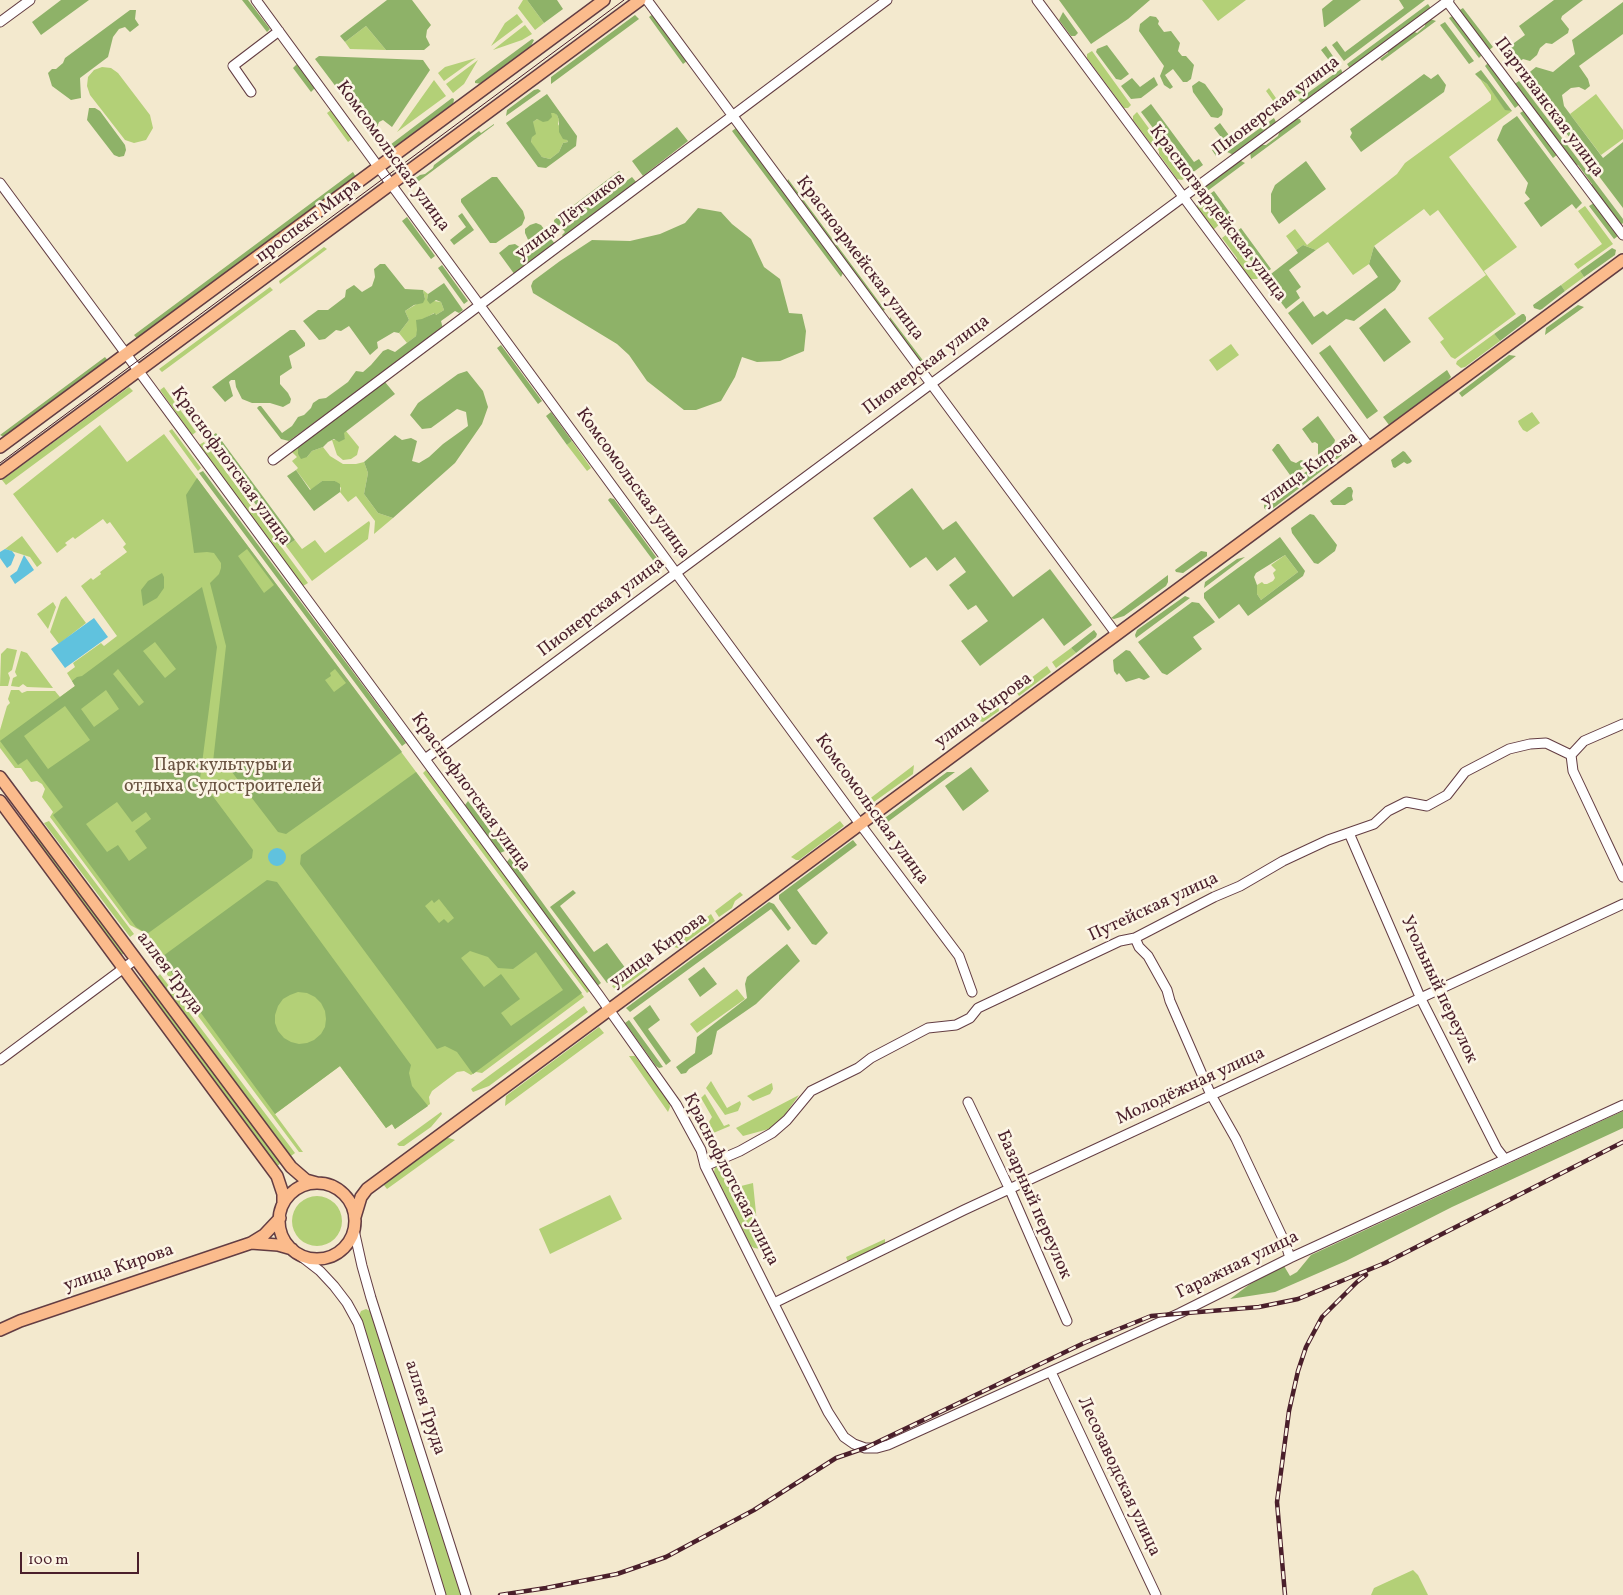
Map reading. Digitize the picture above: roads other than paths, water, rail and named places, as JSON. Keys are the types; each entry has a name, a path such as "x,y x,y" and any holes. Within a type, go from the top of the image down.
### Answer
{"main road":[{"name":"проспект Мира","path":"0,447 604,0"},
{"name":"проспект Мира","path":"0,473 640,0"},
{"name":"улица Кирова","path":"355,1216 367,1189 1623,260"},
{"name":"аллея Труда","path":"0,777 291,1167 306,1180 317,1183"},
{"name":"аллея Труда","path":"0,800 277,1176 284,1194 283,1204"},
{"path":"8,812 20,803"},
{"path":"337,1188 351,1203 355,1216 352,1237 344,1248 325,1258 311,1258 295,1251 284,1238 280,1218 283,1204 297,1189 317,1183 350,1191 367,1189"},
{"name":"улица Кирова","path":"0,1330 20,1321 251,1243 264,1235 280,1218"},
{"name":"улица Кирова","path":"251,1243 278,1245 295,1251"}],"street":[{"path":"0,22 30,0"},
{"name":"Комсомольская улица","path":"256,0 860,824 959,956 972,992"},
{"name":"Красноармейская улица","path":"647,0 1117,634"},
{"name":"улица Лётчиков","path":"273,460 887,0"},
{"name":"Красногвардейская улица","path":"1038,0 1370,448"},
{"name":"Пионерская улица","path":"425,759 1447,0"},
{"name":"Партизанская улица","path":"1447,0 1623,235"},
{"path":"251,92 233,66 279,31"},
{"name":"Краснофлотская улица","path":"0,183 425,759 676,1104 701,1150 705,1166 828,1412 844,1437 854,1444 865,1448"},
{"path":"1623,724 1584,741 1570,754 1573,771 1623,878"},
{"name":"Путейская улица","path":"705,1166 740,1151 772,1133 787,1120 811,1091 858,1068 871,1058 928,1028 956,1025 970,1018 978,1008 1120,941 1135,938 1214,896 1240,886 1283,861 1328,840 1374,824 1388,811 1406,802 1427,806 1447,795 1466,772 1509,750 1530,744 1546,743 1570,754"},
{"name":"Угольный переулок","path":"1348,833 1421,999 1497,1149 1504,1158"},
{"name":"Молодёжная улица","path":"774,1304 893,1244 1623,904"},
{"path":"1135,938 1148,956 1166,990 1211,1095 1236,1140 1286,1245 1290,1258"},
{"path":"0,1060 136,959"},
{"name":"Базарный переулок","path":"968,1102 1010,1190 1067,1322"},
{"name":"Гаражная улица","path":"865,1448 877,1448 888,1445 1051,1372 1180,1313 1290,1258 1504,1158 1623,1105"},
{"name":"аллея Труда","path":"354,1230 371,1298 466,1595"},
{"path":"295,1251 320,1271 334,1286 347,1303 358,1323 441,1595"},
{"name":"Лесозаводская улица","path":"1051,1372 1156,1595"}],"water":[{"path":"5,549 12,551 15,555 11,565 7,568 0,558 0,552"},
{"path":"24,555 34,570 15,584 10,576 17,571"},
{"path":"94,618 108,637 65,668 51,649"},
{"path":"273,848 281,848 286,853 284,864 273,866 268,861 268,853"}],"tram line":[{"path":"0,463 624,0"}],"railway":[{"path":"500,1595 617,1574 666,1557 754,1510 836,1458 865,1448 1084,1343 1151,1316 1259,1307 1298,1299 1385,1263 1623,1142"},
{"path":"1285,1595 1277,1502 1289,1411 1298,1371 1306,1347 1322,1317 1366,1275"}],"park label":[{"name":"Парк культуры и отдыха Судостроителей","path":"223,778"}]}
